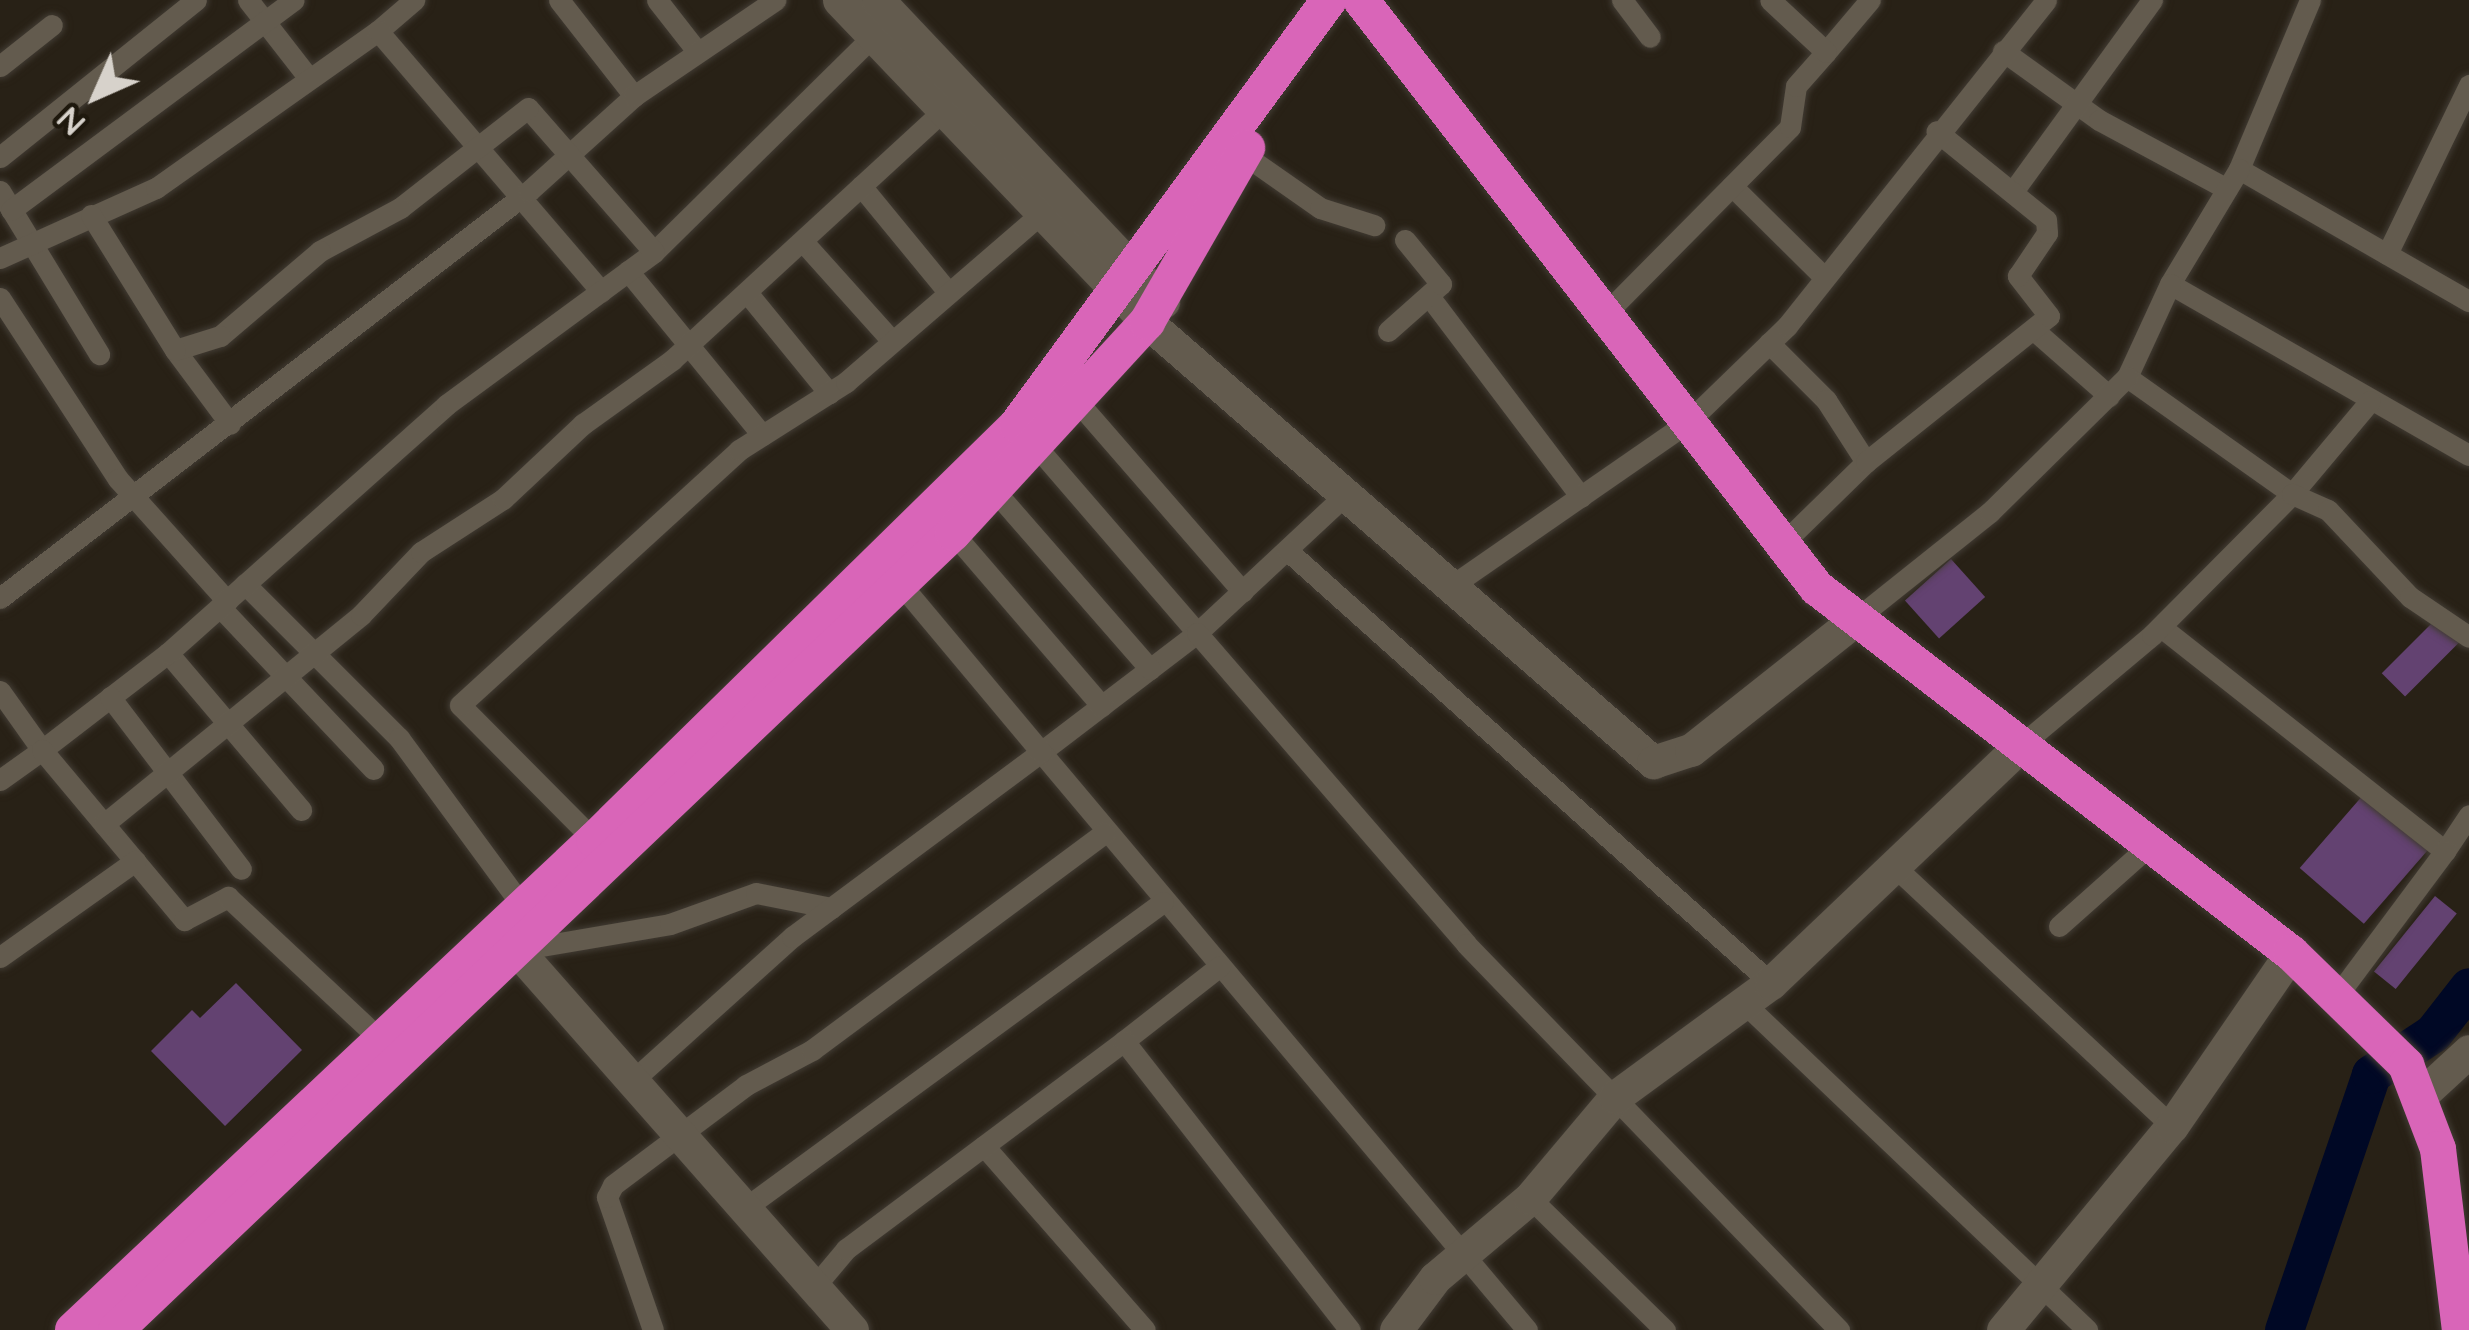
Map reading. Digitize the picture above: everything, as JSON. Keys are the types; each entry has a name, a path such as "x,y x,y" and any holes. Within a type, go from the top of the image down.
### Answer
{"highway":[{"path":"73,1330 253,1178 513,929 594,840 1017,425 1127,282 1329,0"},
{"path":"116,1330 380,1039 513,929 902,586 953,533 1155,312 1243,154 1367,3 1817,588 2291,953 2423,1084 2457,1138 2469,1223"},
{"path":"2423,1084 2438,1149 2460,1330"}],"street":[{"path":"0,157 196,0"},
{"path":"248,0 308,77"},
{"path":"99,354 6,200 294,0"},
{"path":"0,258 156,188 378,32 414,0"},
{"path":"559,0 634,96"},
{"path":"657,0 696,50"},
{"path":"3,588 230,424 523,196 634,96 775,0"},
{"path":"838,0 1042,213 1127,282"},
{"path":"878,0 1155,312 1344,496 1653,762 1691,750 1990,512 2128,377 2170,284 2239,169 2310,0"},
{"path":"1622,0 1650,37"},
{"path":"1770,0 1826,52"},
{"path":"1605,314 1790,127 1796,86 1870,0"},
{"path":"1447,589 1688,422 1769,343 2046,0"},
{"path":"2014,190 2152,0"},
{"path":"0,66 52,25"},
{"path":"378,32 601,291"},
{"path":"0,780 168,653 446,405 654,252 873,36"},
{"path":"2002,51 2077,104 2227,189"},
{"path":"2387,254 2469,86"},
{"path":"176,350 220,336 320,251 400,208 476,143 528,108 654,252"},
{"path":"104,824 319,651 421,552 503,499 583,424 749,295 944,110"},
{"path":"1782,544 1866,462 2034,330 2050,312 2018,274 2048,228 2014,190 1936,131"},
{"path":"1243,154 1320,208 1374,225"},
{"path":"2239,169 2469,301"},
{"path":"861,186 948,292"},
{"path":"1732,186 1824,277"},
{"path":"594,840 460,705 762,435 829,392 1042,213"},
{"path":"91,214 176,350 230,424"},
{"path":"1388,331 1441,281 1406,240"},
{"path":"805,244 892,340"},
{"path":"628,271 762,435"},
{"path":"2170,284 2469,455"},
{"path":"749,295 829,392"},
{"path":"1429,296 1580,496"},
{"path":"0,298 131,497 373,769"},
{"path":"2034,330 2109,396"},
{"path":"1769,343 1826,400 1866,462"},
{"path":"2128,377 2292,494 2328,510 2410,597 2469,637"},
{"path":"1076,400 1243,592"},
{"path":"1396,1330 1466,1252 1530,1198 1616,1097 1758,993 2021,745 2161,627 2292,494 2370,400"},
{"path":"1035,446 1466,944 1839,1330"},
{"path":"993,489 1150,669"},
{"path":"631,1082 832,908 1197,633 1344,496"},
{"path":"953,533 1102,706"},
{"path":"1288,551 1758,993 2038,1288 2087,1330"},
{"path":"245,584 319,651 419,762 513,929 631,1082 852,1330"},
{"path":"902,586 1104,833 1466,1252 1527,1330"},
{"path":"2161,627 2445,851"},
{"path":"168,653 301,811"},
{"path":"0,691 41,750 184,920 228,897 380,1039"},
{"path":"110,698 241,869"},
{"path":"2336,997 2469,814"},
{"path":"653,1330 608,1191 677,1133 812,1050 1104,833"},
{"path":"2059,926 2150,845"},
{"path":"0,957 135,861"},
{"path":"1894,866 2172,1126"},
{"path":"513,929 670,923 756,893 832,908"},
{"path":"745,1208 1162,902"},
{"path":"2003,1330 2172,1126 2291,953"},
{"path":"815,1286 846,1249 1220,966"},
{"path":"1124,1041 1350,1330"},
{"path":"2423,1084 2469,1051"},
{"path":"2423,1084 2469,1070"},
{"path":"984,1146 1145,1330"},
{"path":"1530,1198 1665,1330"}],"building":[{"path":"1951,559 1985,597 1939,638 1905,600"},
{"path":"2439,616 2462,639 2405,697 2382,673"},
{"path":"2364,794 2428,850 2364,924 2300,868"},
{"path":"2435,896 2457,914 2396,989 2374,971"},
{"path":"236,983 302,1050 225,1126 151,1051 192,1010 200,1018"}],"waterway":[{"path":"2284,1330 2371,1074 2433,1033 2469,987"}]}
